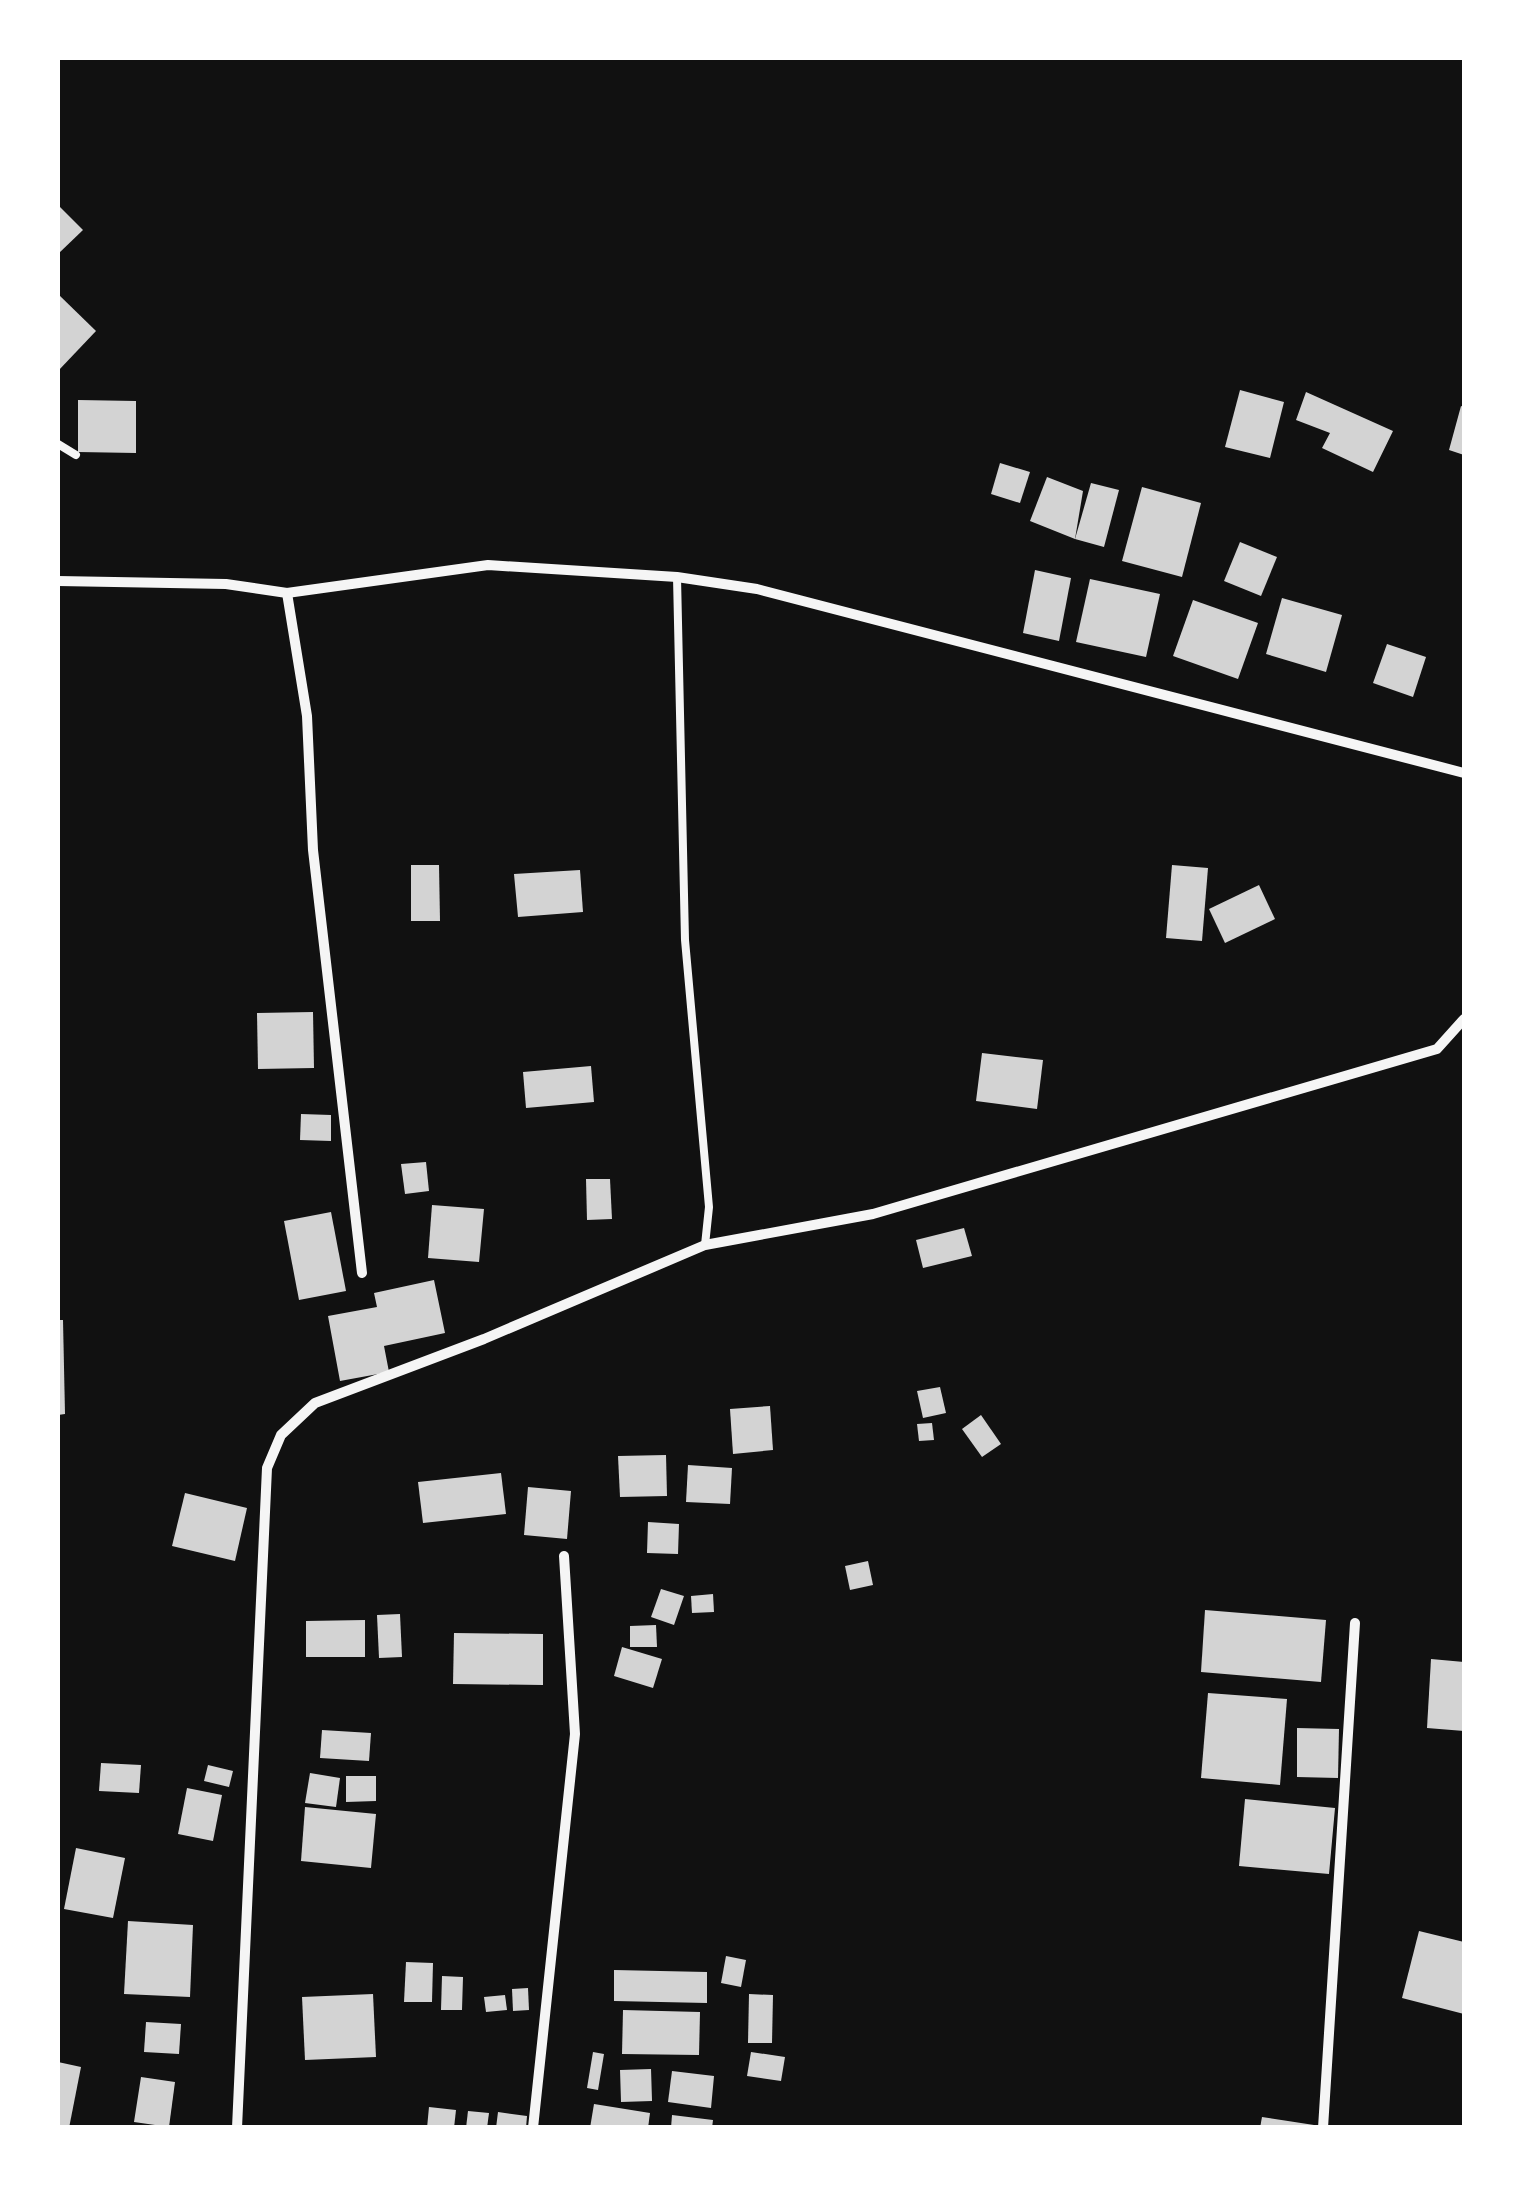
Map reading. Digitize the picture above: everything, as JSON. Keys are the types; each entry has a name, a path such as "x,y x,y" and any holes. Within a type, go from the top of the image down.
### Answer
{"street":[{"path":"58,581 226,584 287,593 488,565 677,577 758,589 1464,773"},
{"path":"287,593 307,716 314,850 362,1273"},
{"path":"236,2128 267,1468 280,1435 315,1403 484,1339 706,1246 874,1214 1437,1050 1464,1019"},
{"path":"533,2128 576,1734 564,1556"},
{"path":"1323,2128 1356,1622"}],"lane":[{"path":"58,444 76,455"},
{"path":"677,577 685,940 709,1207 706,1246"}],"building":[{"path":"58,205 83,230 58,254"},
{"path":"58,294 96,331 58,371"},
{"path":"1240,390 1284,402 1270,458 1225,447"},
{"path":"1306,392 1393,431 1373,472 1322,448 1330,433 1296,420"},
{"path":"78,400 136,401 136,453 78,452"},
{"path":"1461,406 1464,407 1464,455 1449,450"},
{"path":"1000,463 1030,472 1020,503 991,494"},
{"path":"1047,477 1083,491 1075,539 1030,521"},
{"path":"1091,483 1119,490 1104,547 1075,539"},
{"path":"1142,487 1201,503 1182,577 1122,561"},
{"path":"1240,542 1277,557 1261,596 1224,581"},
{"path":"1035,570 1071,578 1059,641 1023,633"},
{"path":"1090,579 1160,594 1146,657 1076,642"},
{"path":"1282,598 1342,615 1326,672 1266,654"},
{"path":"1193,600 1258,623 1238,679 1173,656"},
{"path":"1387,644 1426,657 1413,697 1373,683"},
{"path":"411,865 439,865 440,921 411,921"},
{"path":"1172,865 1208,868 1202,941 1166,938"},
{"path":"580,870 583,912 518,917 514,874"},
{"path":"1259,885 1275,919 1225,943 1209,909"},
{"path":"313,1012 314,1068 258,1069 257,1013"},
{"path":"982,1053 1043,1060 1037,1109 976,1101"},
{"path":"591,1066 594,1102 526,1108 523,1072"},
{"path":"301,1114 331,1115 331,1141 300,1140"},
{"path":"426,1162 429,1191 405,1194 401,1164"},
{"path":"586,1179 610,1179 612,1219 587,1220"},
{"path":"432,1205 484,1209 479,1262 428,1258"},
{"path":"331,1212 346,1291 299,1300 284,1221"},
{"path":"964,1228 972,1256 923,1268 916,1240"},
{"path":"434,1280 445,1333 384,1346 389,1372 340,1381 328,1316 377,1307 374,1293"},
{"path":"58,1320 63,1320 65,1414 58,1415"},
{"path":"940,1387 946,1413 923,1418 917,1391"},
{"path":"770,1406 773,1450 733,1454 730,1409"},
{"path":"981,1415 1001,1444 982,1457 962,1429"},
{"path":"932,1423 934,1440 919,1441 917,1424"},
{"path":"666,1455 667,1496 620,1497 618,1456"},
{"path":"688,1465 732,1468 730,1504 686,1502"},
{"path":"501,1473 506,1514 423,1523 418,1482"},
{"path":"528,1487 571,1491 567,1539 524,1535"},
{"path":"185,1493 247,1508 235,1561 172,1546"},
{"path":"648,1522 679,1524 678,1554 647,1553"},
{"path":"868,1561 873,1585 850,1590 845,1566"},
{"path":"661,1589 684,1596 674,1625 651,1617"},
{"path":"713,1594 714,1612 692,1613 691,1596"},
{"path":"1205,1610 1326,1620 1321,1682 1201,1672"},
{"path":"400,1614 402,1657 379,1658 377,1615"},
{"path":"365,1620 365,1657 306,1657 306,1621"},
{"path":"656,1625 657,1647 630,1647 630,1626"},
{"path":"454,1633 543,1634 543,1685 453,1684"},
{"path":"622,1647 662,1659 653,1688 614,1676"},
{"path":"1431,1659 1464,1662 1464,1731 1427,1728"},
{"path":"1208,1693 1287,1699 1280,1785 1201,1778"},
{"path":"1297,1728 1339,1729 1338,1778 1297,1777"},
{"path":"322,1730 371,1733 369,1761 320,1758"},
{"path":"101,1763 141,1765 139,1793 99,1791"},
{"path":"208,1765 233,1771 229,1787 204,1781"},
{"path":"310,1773 340,1778 336,1807 305,1803"},
{"path":"346,1776 376,1776 376,1801 346,1802"},
{"path":"187,1788 222,1795 213,1841 178,1834"},
{"path":"1245,1799 1335,1808 1329,1874 1239,1866"},
{"path":"305,1807 376,1814 371,1868 301,1861"},
{"path":"76,1848 125,1858 113,1918 64,1909"},
{"path":"128,1921 193,1925 190,1997 124,1994"},
{"path":"1419,1931 1464,1942 1464,2014 1402,1998"},
{"path":"726,1956 746,1960 741,1987 721,1983"},
{"path":"406,1962 433,1963 432,2002 404,2002"},
{"path":"614,1970 707,1972 707,2003 614,2001"},
{"path":"442,1976 463,1977 462,2010 441,2010"},
{"path":"528,1988 529,2010 513,2011 512,1989"},
{"path":"373,1994 376,2057 305,2060 302,1997"},
{"path":"749,1994 773,1995 772,2043 748,2043"},
{"path":"505,1995 507,2010 486,2012 484,1997"},
{"path":"623,2010 700,2012 699,2055 622,2054"},
{"path":"146,2022 181,2024 179,2054 144,2052"},
{"path":"593,2052 604,2054 598,2090 587,2088"},
{"path":"751,2052 785,2057 781,2081 747,2076"},
{"path":"58,2062 81,2067 69,2128 58,2128"},
{"path":"651,2069 652,2101 621,2102 620,2070"},
{"path":"672,2071 714,2076 711,2108 668,2102"},
{"path":"141,2077 175,2082 169,2127 134,2122"},
{"path":"594,2104 650,2113 648,2128 590,2128"},
{"path":"429,2107 456,2110 454,2128 427,2128"},
{"path":"468,2111 489,2113 487,2128 466,2128"},
{"path":"498,2112 527,2116 526,2128 496,2128"},
{"path":"672,2115 713,2120 712,2128 671,2128"},
{"path":"1262,2117 1314,2125 1314,2128 1260,2128"}]}
